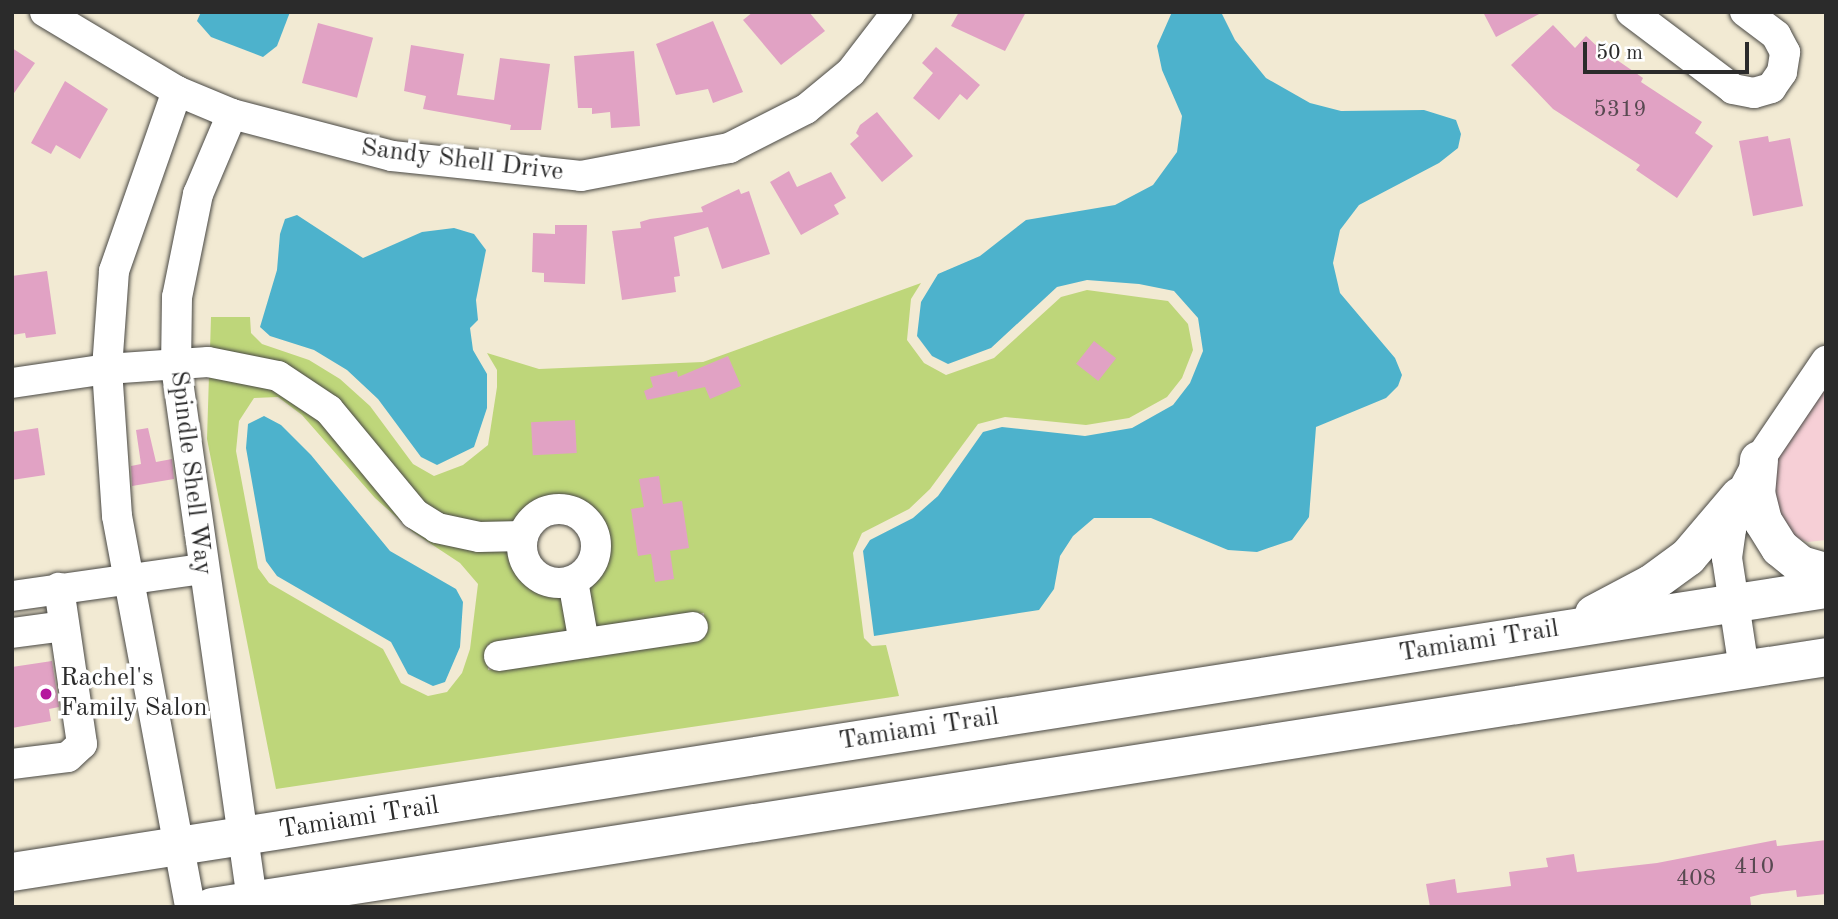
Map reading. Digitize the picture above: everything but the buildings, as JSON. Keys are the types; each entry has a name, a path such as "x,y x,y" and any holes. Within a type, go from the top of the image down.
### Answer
{"main road":[{"path":"1759,460 1755,493 1763,521 1780,548 1801,565 1826,572"},
{"path":"1569,628 1651,583 1688,557 1740,496"},
{"name":"Tamiami Trail","path":"12,872 1826,589"},
{"path":"212,907 252,903 1826,657"}],"street":[{"name":"Sandy Shell Drive","path":"45,12 177,91 232,114 392,156 581,176 729,148 806,109 851,72 897,12"},
{"path":"1631,12 1733,89 1754,93 1771,88 1783,72 1785,52 1776,35 1745,12"},
{"path":"177,91 114,271 107,369 117,516 182,846 190,907"},
{"name":"Spindle Shell Way","path":"232,114 198,194 177,297 176,367 201,569 252,903"},
{"path":"1744,669 1727,558 1740,496 1759,460 1826,361"},
{"path":"12,383 107,369 176,367 208,362 278,376 330,410 415,514 438,528 479,537 523,536"},
{"path":"566,509 585,519 597,541 592,565 573,581 550,583 539,578 524,559 523,536 535,517 545,511 566,509"},
{"path":"12,596 129,577 201,569"},
{"path":"573,581 584,643"},
{"path":"12,764 68,757 82,744 59,588"},
{"path":"12,633 64,626"},
{"path":"499,656 693,627"}],"shaded area":[{"path":"1826,382 1826,540 1808,542 1787,535 1774,515 1770,464"}],"green space":[{"path":"921,283 911,299 907,340 924,363 946,375 994,358 1061,297 1087,290 1168,301 1188,324 1193,350 1182,378 1167,397 1129,418 1086,425 1005,417 978,424 930,489 909,509 862,533 853,553 864,638 872,646 886,645 899,696 276,789 207,439 209,375 273,388 321,420 383,496 510,549 522,580 548,595 563,596 570,633 487,645 488,670 705,637 704,613 594,629 587,587 603,568 608,540 592,508 558,496 530,506 516,524 481,524 443,516 423,504 339,402 310,379 282,364 210,350 211,317 250,317 251,333 262,344 309,360 340,379 370,406 413,464 434,476 463,465 488,445 497,370 487,353 539,369 703,362","holes":["278,397 302,415 375,498 413,532 460,563 478,584 470,649 462,673 447,692 428,696 401,683 383,649 269,583 258,568 236,451 239,421 254,398"]}],"water":[{"path":"201,12 290,12 277,46 263,57 211,37 197,21"},
{"path":"1172,12 1221,12 1235,40 1266,78 1310,103 1341,111 1424,110 1456,120 1461,134 1458,148 1439,163 1359,205 1340,230 1333,263 1340,293 1395,358 1402,375 1398,386 1386,398 1316,427 1309,517 1292,540 1257,552 1228,550 1151,518 1094,518 1073,536 1060,556 1054,589 1039,610 874,636 863,551 870,540 913,518 938,496 983,432 1002,427 1085,436 1132,428 1173,405 1190,383 1203,351 1198,318 1174,291 1139,284 1087,280 1057,287 991,348 948,364 932,356 917,336 921,302 938,274 980,256 1026,220 1115,205 1153,185 1177,152 1182,116 1162,70 1157,46"},
{"path":"297,215 363,258 422,232 454,228 474,234 486,250 476,300 478,320 470,328 473,350 487,374 487,408 474,447 437,465 421,457 378,399 347,370 314,350 270,336 260,327 277,270 280,234 285,219"},
{"path":"264,416 281,425 311,455 390,551 456,589 463,602 460,647 445,682 433,686 408,674 391,642 277,576 266,561 246,448 248,424"}],"place":[{"name":"Rachel's Family Salon","path":"46,694"}]}
